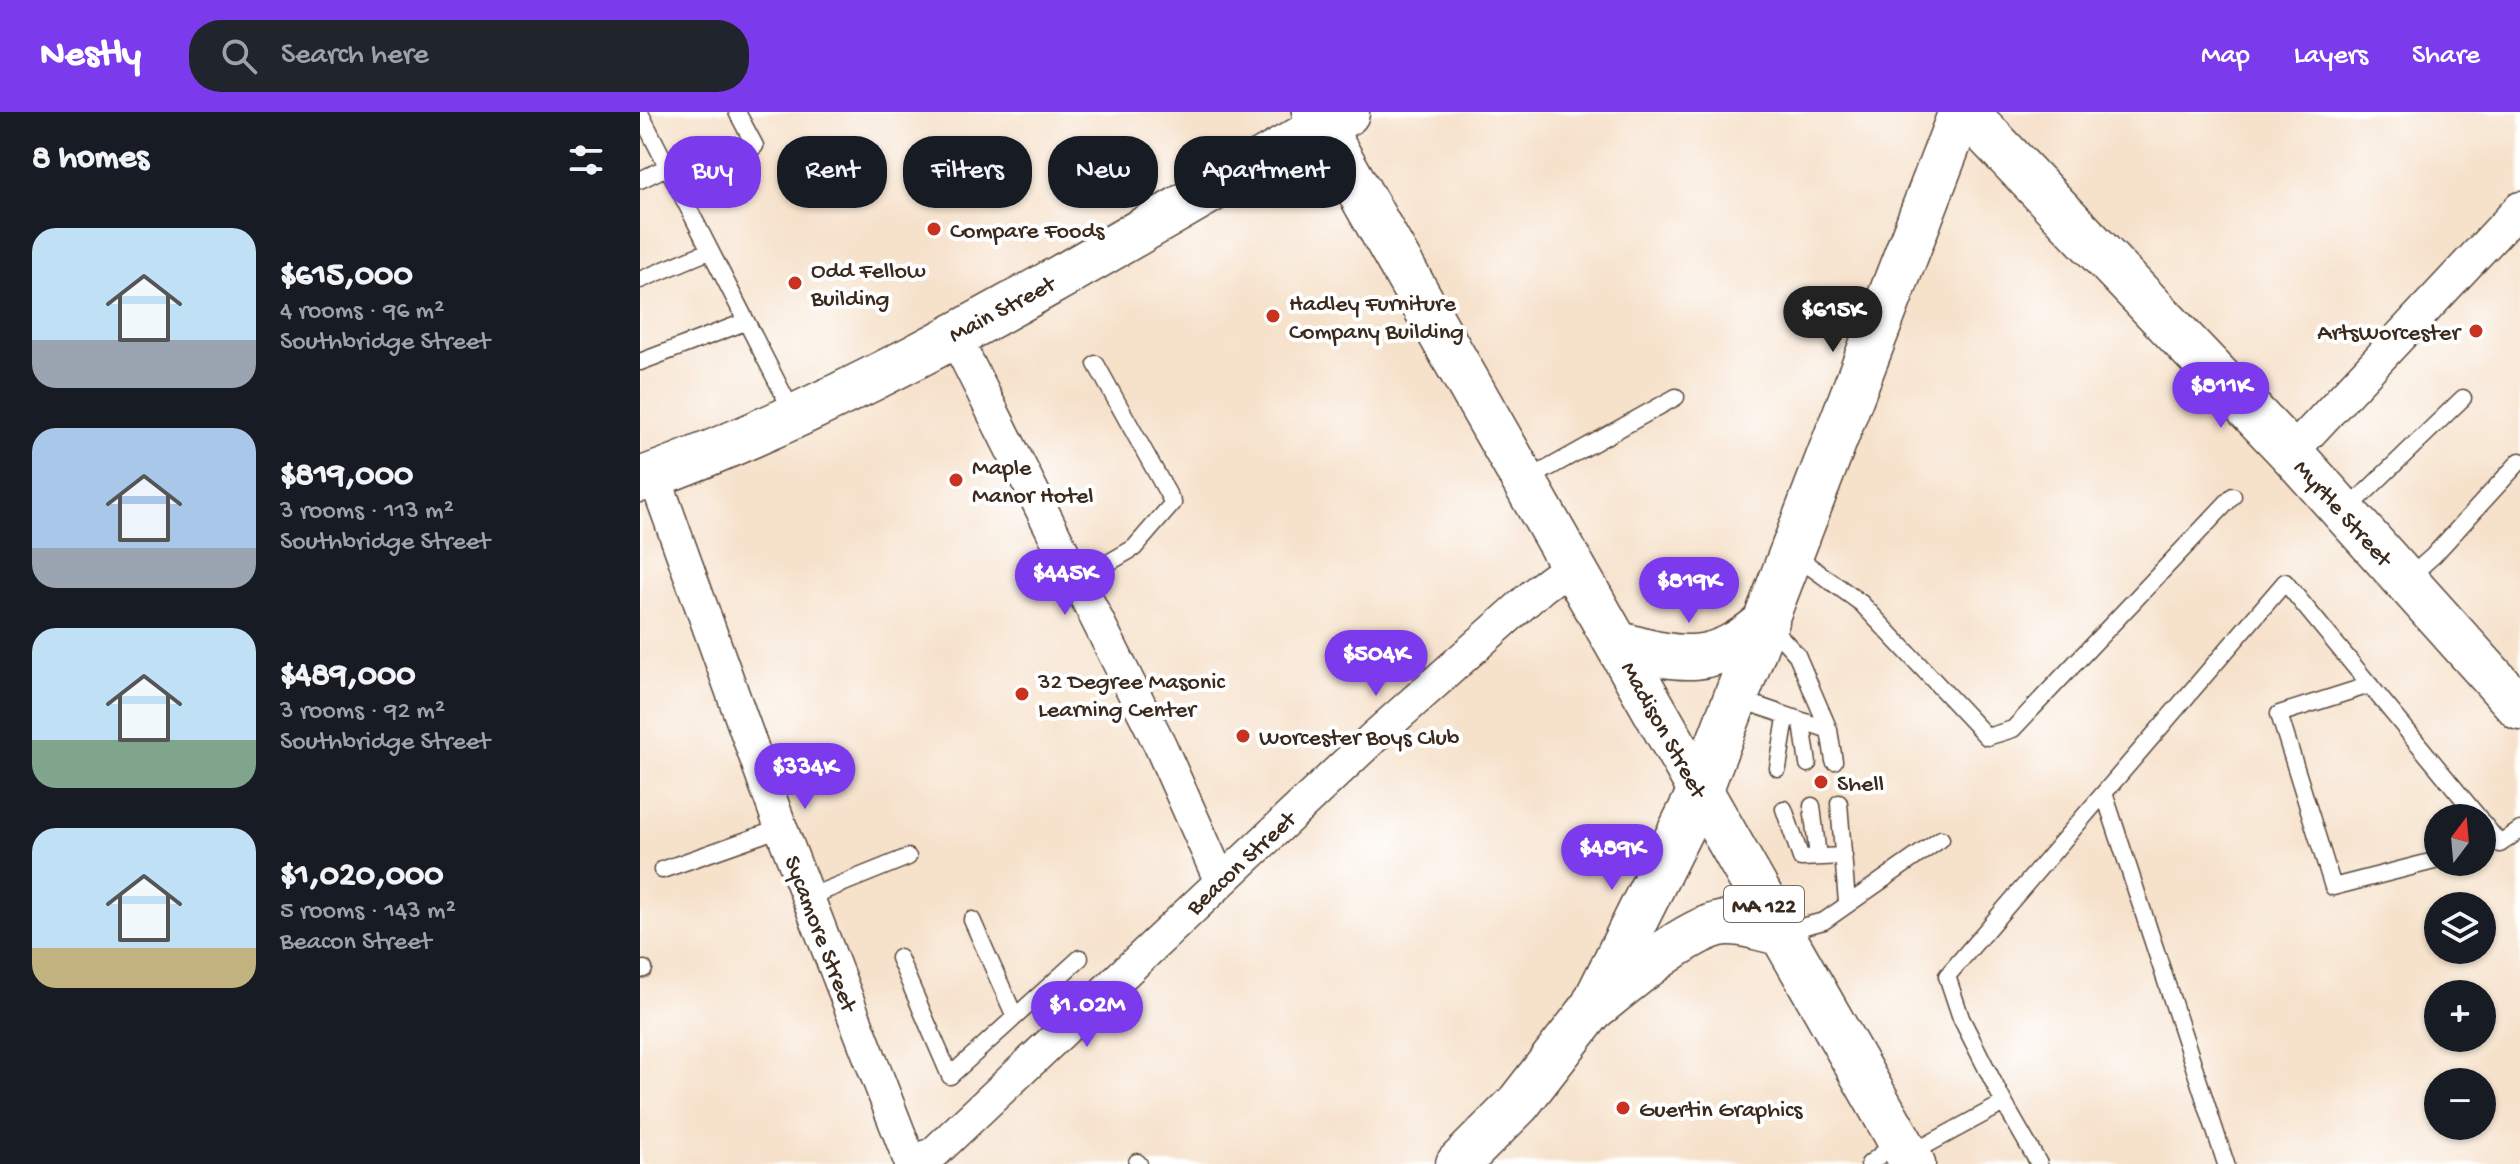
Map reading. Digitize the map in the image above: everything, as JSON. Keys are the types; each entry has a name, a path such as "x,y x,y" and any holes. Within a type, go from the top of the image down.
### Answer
{"main road":[{"name":"Myrtle Street","path":"1963,112 2291,453 2520,708"},
{"path":"1458,1164 1518,1104 1591,1010 1700,791 1963,112"},
{"name":"Main Street","path":"647,477 794,415 954,335 1329,117"},
{"name":"Madison Street","path":"1329,117 1572,565 1781,933 1898,1156"},
{"path":"1617,643 1681,659 1703,659 1745,641 1767,621"},
{"path":"1591,1010 1677,945 1722,923 1751,923 1781,933"}],"street":[{"path":"2291,453 2520,208"},
{"path":"954,335 1160,745 1220,880"},
{"name":"Sycamore Street","path":"647,477 912,1164"},
{"name":"Beacon Street","path":"912,1164 935,1152 1220,880 1541,588 1572,565"}],"lane":[{"path":"737,112 750,136"},
{"path":"640,113 664,161"},
{"path":"640,180 664,168"},
{"path":"688,208 794,415"},
{"path":"640,280 709,251"},
{"path":"640,362 745,322"},
{"path":"1077,581 1134,548 1173,503 1096,364"},
{"path":"1526,481 1676,397"},
{"path":"2345,512 2463,398"},
{"path":"2406,580 2433,556 2520,461"},
{"path":"1793,554 1861,603 1987,737 2013,729 2233,496"},
{"path":"2039,1164 1961,1018 1947,976 2285,582 2468,804"},
{"path":"1767,621 1797,655 1829,730 1834,761"},
{"path":"2370,685 2279,714 2333,887 2424,864"},
{"path":"1737,699 1829,730"},
{"path":"1778,768 1786,718"},
{"path":"1802,723 1808,764"},
{"path":"2104,793 2226,1164"},
{"path":"1839,803 1847,903"},
{"path":"1812,806 1818,857"},
{"path":"1784,809 1801,858 1844,856"},
{"path":"662,870 781,828"},
{"path":"2496,845 2520,830"},
{"path":"1781,933 1824,921 1941,839"},
{"path":"2496,839 2500,844"},
{"path":"809,897 908,857"},
{"path":"972,920 1015,1017"},
{"path":"899,958 950,1076 1080,958"},
{"path":"1898,1156 2004,1103"}],"place":[{"name":"Compare Foods","path":"934,229"},
{"name":"Odd Fellow Building","path":"795,283"},
{"name":"Hadley Furniture Company Building","path":"1273,316"},
{"name":"ArtsWorcester","path":"2476,331"},
{"name":"Maple Manor Hotel","path":"956,480"},
{"name":"32 Degree Masonic Learning Center","path":"1022,694"},
{"name":"Worcester Boys Club","path":"1243,736"},
{"name":"Shell","path":"1821,782"},
{"name":"Guertin Graphics","path":"1623,1108"}]}
